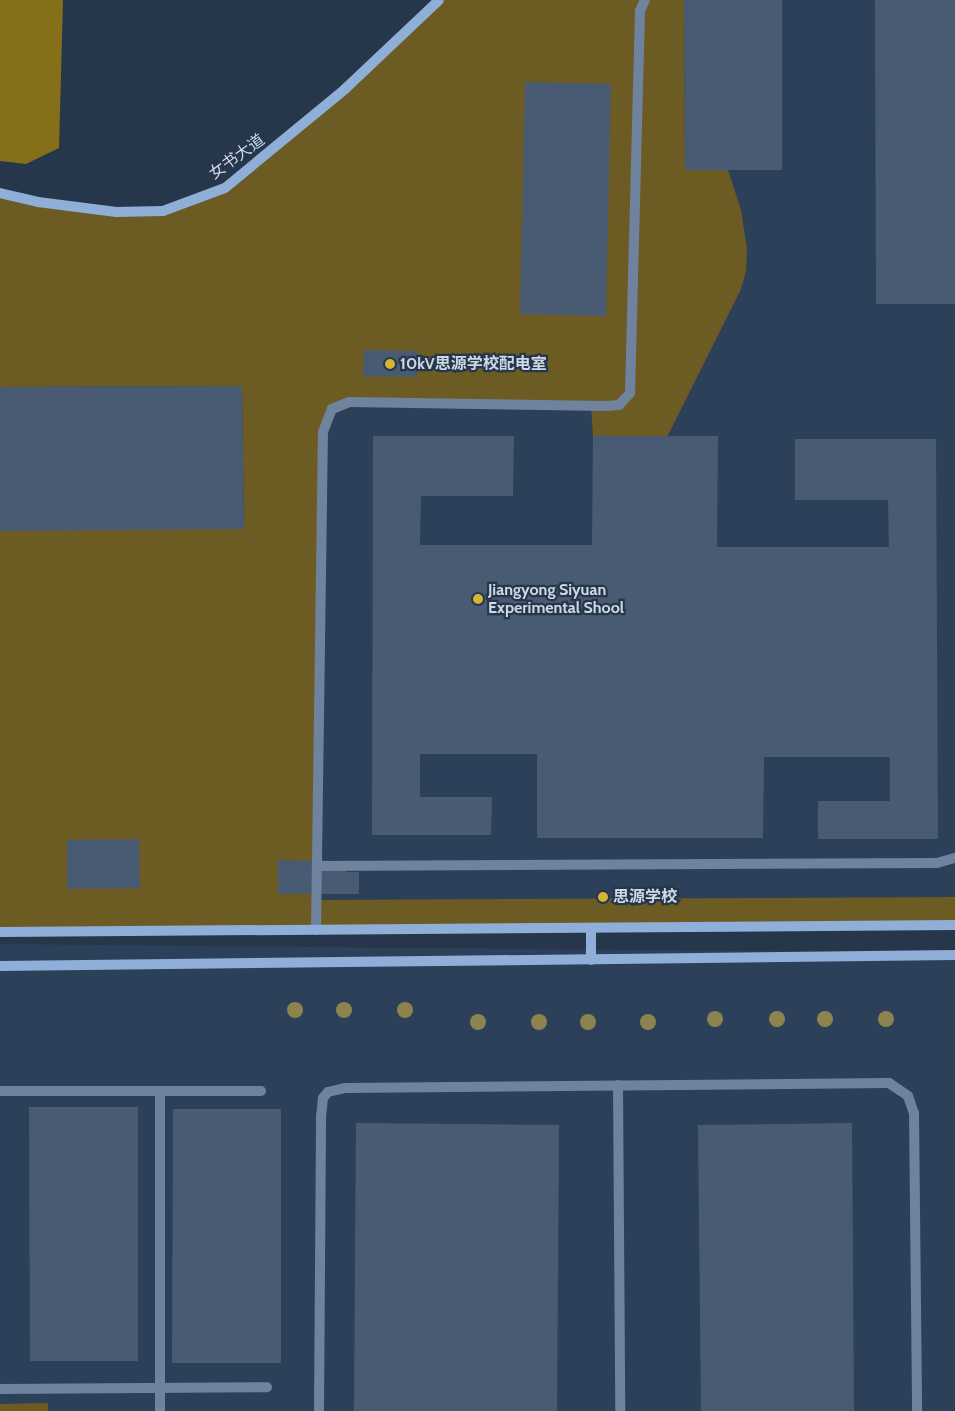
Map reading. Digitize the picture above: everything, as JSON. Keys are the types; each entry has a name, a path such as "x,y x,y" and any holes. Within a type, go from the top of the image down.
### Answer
{"main road":[{"name":"女书大道","path":"0,193 38,202 116,212 163,211 225,188 346,89 439,0"},
{"path":"0,932 955,925"},
{"path":"591,928 591,960"},
{"path":"0,966 955,956"}],"lane":[{"path":"316,930 323,432 332,409 349,402 606,406 619,405 630,393 640,11 645,0"},
{"path":"318,866 938,863 955,858"},
{"path":"319,1411 320,1117 323,1098 328,1092 346,1088 889,1083 908,1096 914,1113 917,1411"},
{"path":"618,1085 620,1411"},
{"path":"0,1091 262,1092"},
{"path":"160,1092 160,1411"},
{"path":"0,1389 267,1387"}],"shaded area":[{"path":"0,0 63,0 59,148 26,164 0,161"},
{"path":"439,0 684,0 685,170 728,170 741,210 747,249 746,271 741,289 667,437 593,436 591,406 349,402 332,410 323,432 317,900 955,897 955,925 0,932 0,530 244,528 242,386 0,387 0,193 38,202 163,211 225,188"},
{"name":"Jiangyong Siyuan Experimental Shool","path":"567,0 955,0 955,897 210,901 0,283 95,301"},
{"path":"0,944 955,953 955,1411 0,1411"},
{"path":"48,1403 48,1411 0,1411 0,1404"}],"building":[{"path":"684,0 782,0 782,170 685,170"},
{"path":"875,0 955,0 955,304 876,304"},
{"path":"525,82 611,84 606,316 520,314"},
{"name":"10kV思源学校配电室","path":"364,350 418,351 417,377 363,376"},
{"path":"242,386 244,529 0,531 0,387"},
{"path":"373,436 514,436 513,496 421,496 420,545 592,545 593,436 718,436 717,547 889,547 888,500 795,500 795,439 936,439 938,839 818,839 818,801 890,801 890,757 764,757 763,838 537,838 537,754 420,754 420,797 492,797 491,835 372,835"},
{"path":"139,839 140,888 67,889 67,840"},
{"path":"278,860 336,861 347,872 359,872 359,894 278,894"},
{"path":"29,1107 138,1107 138,1361 30,1361"},
{"path":"173,1109 281,1109 281,1363 172,1363"},
{"path":"356,1123 559,1125 557,1411 354,1411"},
{"path":"852,1123 854,1411 701,1411 698,1125"}],"place":[{"name":"10kV思源学校配电室","path":"390,364"},
{"name":"Jiangyong Siyuan Experimental Shool","path":"478,599"},
{"name":"思源学校","path":"603,897"}]}
